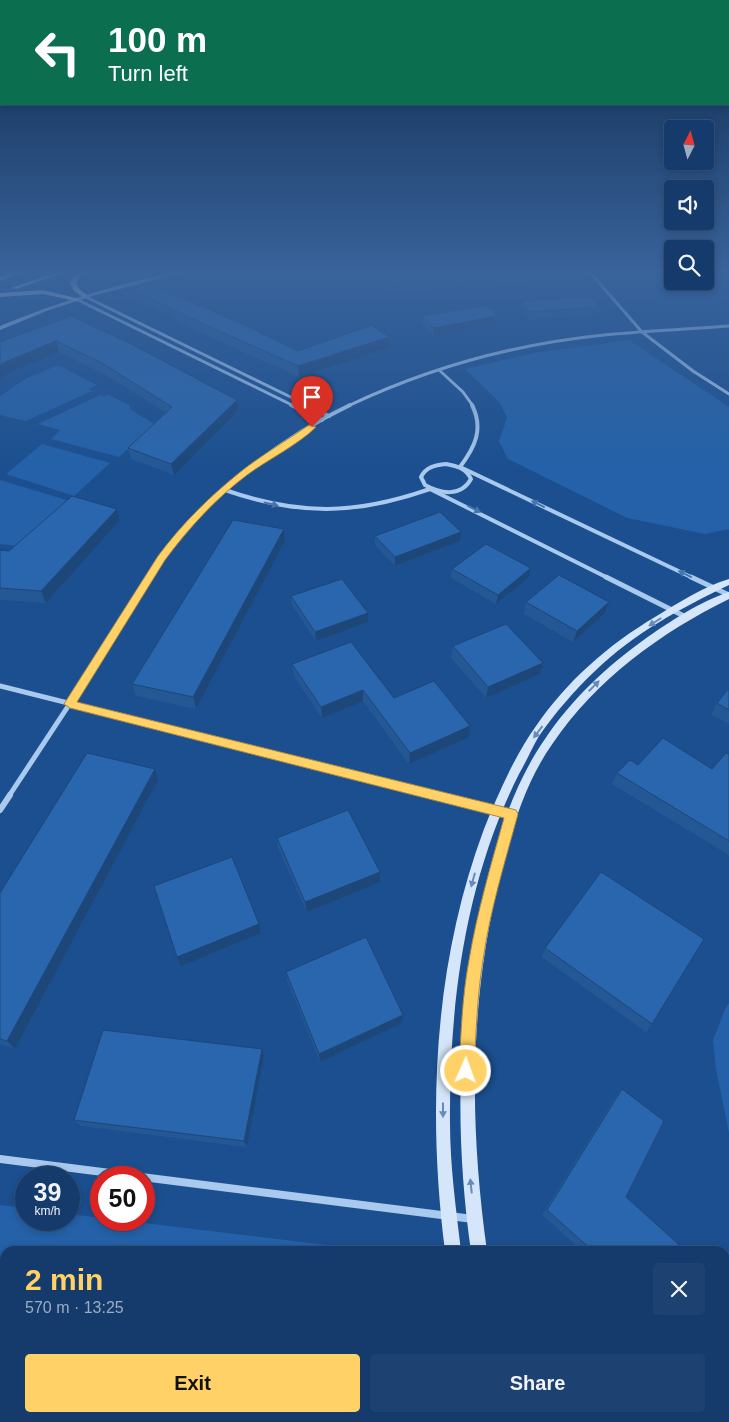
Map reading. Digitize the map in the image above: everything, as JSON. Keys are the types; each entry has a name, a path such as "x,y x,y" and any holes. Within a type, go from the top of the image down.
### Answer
{"main road":[{"path":"452,1246 448,1216 443,1110 448,1015 465,909 479,856 496,810 531,741 576,684 612,651 674,610 729,582"},
{"path":"479,1246 475,1219 466,1105 469,1009 485,914 512,814 520,792 542,751 576,705 612,669 653,638 686,617 729,595"}],"street":[{"path":"152,336 322,420"},
{"path":"166,336 329,416"},
{"path":"0,810 70,704 169,547 200,513 258,463 322,420 392,386 440,370 535,346 594,336"},
{"path":"648,336 693,372 729,394"},
{"path":"440,370 468,397 479,418 479,432 475,445 460,467"},
{"path":"686,617 430,488 425,485 421,477 427,469 446,464 460,467 729,595"},
{"path":"225,490 278,506 342,510 383,505 430,488 445,492 460,491 466,488 471,479 466,471 460,467"},
{"path":"0,686 512,814"},
{"path":"0,1159 475,1219"}],"shaded area":[{"path":"629,340 729,407 729,529 705,534 627,518 508,459 499,441 507,418 500,403 465,369 534,353"},
{"path":"58,365 97,385 89,389 92,391 26,421 0,415 0,396 27,378"},
{"path":"100,395 109,395 129,405 130,409 154,424 119,457 51,439 60,430 38,424"},
{"path":"42,444 110,463 74,496 6,474"},
{"path":"0,480 70,501 18,546 0,544"},
{"path":"729,1003 729,1133 716,1069 713,1040"},
{"path":"0,1205 15,1207 15,1231 80,1231 80,1215 90,1217 90,1231 155,1231 155,1224 336,1246 0,1246"}],"building":[{"path":"15,336 115,336 237,400 171,464 128,448 172,407 102,363 56,341 0,365 0,342"},
{"path":"231,336 268,336 298,351 340,336 389,337 298,366"},
{"path":"72,496 117,509 41,591 0,588 0,550 9,551"},
{"path":"440,512 461,532 395,557 375,536"},
{"path":"233,520 284,529 193,697 132,684"},
{"path":"486,544 531,568 498,595 452,569"},
{"path":"559,575 609,602 577,631 526,602"},
{"path":"342,579 368,613 315,632 291,596"},
{"path":"506,624 543,663 488,687 453,646"},
{"path":"351,642 394,698 434,681 470,726 410,753 363,690 321,707 292,664"},
{"path":"729,688 729,710 717,703"},
{"path":"663,738 712,769 726,753 729,754 729,841 617,773 630,760 638,765"},
{"path":"87,753 155,769 7,1041 0,1039 0,893"},
{"path":"348,810 380,872 305,902 277,838"},
{"path":"232,857 259,924 177,957 154,886"},
{"path":"601,872 704,939 652,1024 545,948"},
{"path":"366,937 403,1015 319,1054 286,972"},
{"path":"103,1030 262,1049 244,1141 74,1120"},
{"path":"622,1089 664,1121 626,1197 680,1246 587,1246 547,1210"}],"route":[{"path":"312,427 242,474 178,536 161,559 70,704 512,814 500,851 476,960 469,1009 466,1071"}]}
